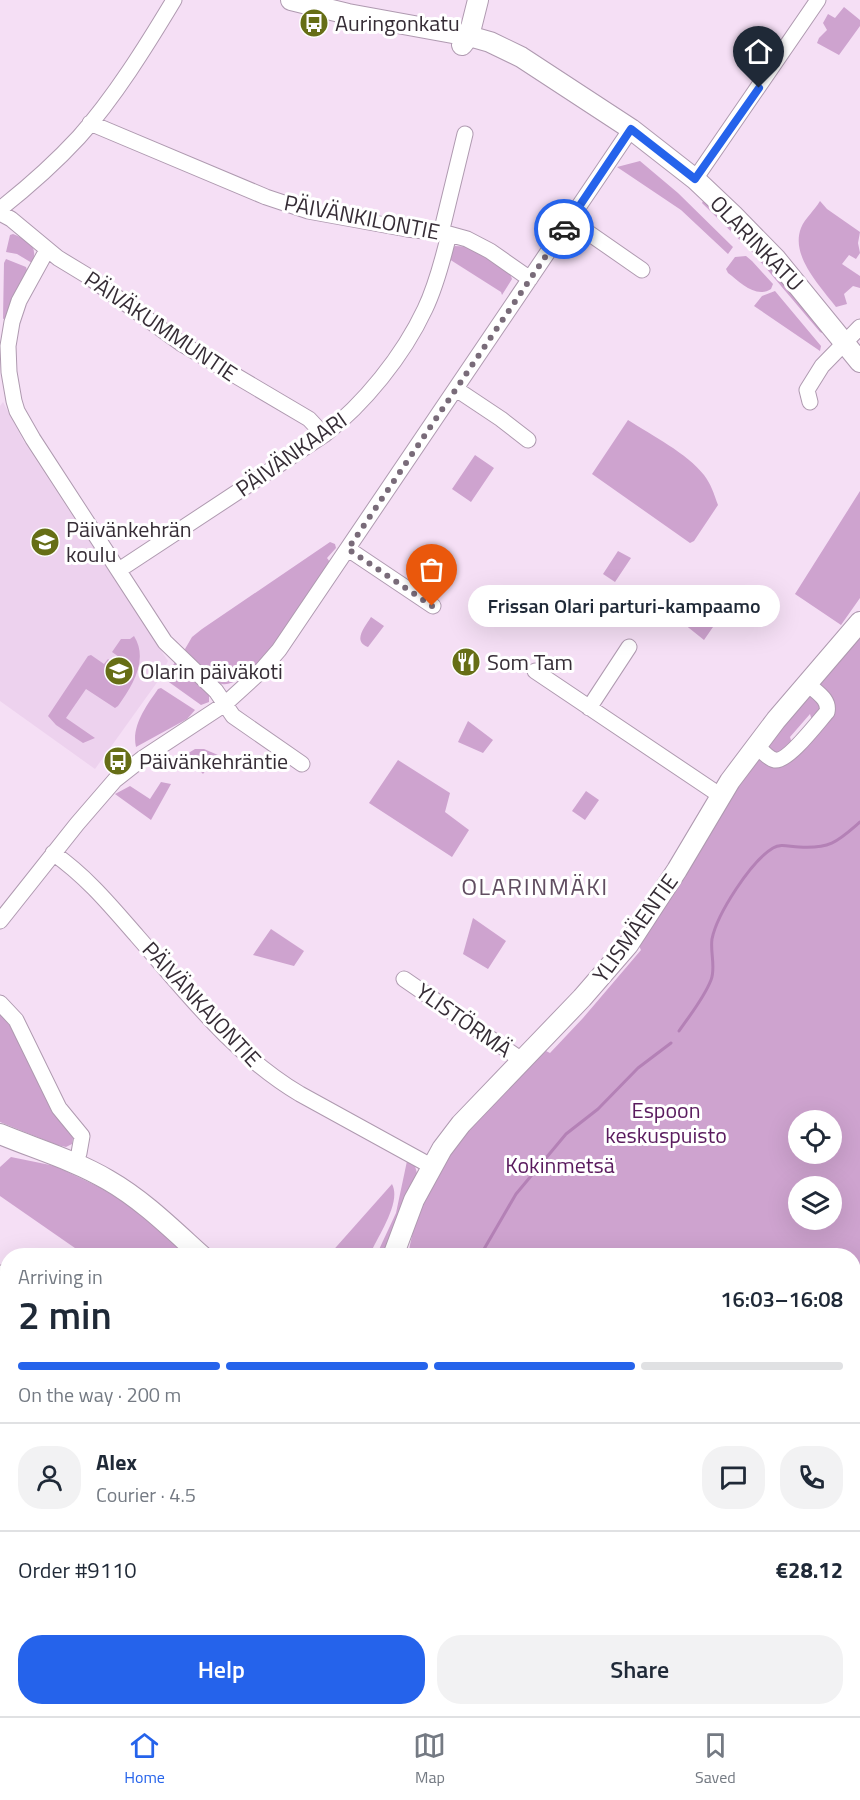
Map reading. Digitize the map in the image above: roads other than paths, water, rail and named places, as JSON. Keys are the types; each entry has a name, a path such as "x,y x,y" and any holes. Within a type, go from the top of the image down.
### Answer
{"main road":[{"name":"OLARINKATU","path":"291,0 348,14 398,33 463,39 486,54 551,77 631,129 695,179 758,240 801,288 860,362"},
{"path":"463,39 466,0"},
{"path":"463,39 477,0"},
{"name":"YLISMÄENTIE","path":"396,1248 414,1200 431,1166 461,1124 582,998 628,945 677,870 721,796 756,746 860,622"},
{"path":"0,1134 108,1179 143,1203 193,1248"},
{"name":"YLISMÄENTIE","path":"403,1248 404,1228"}],"street":[{"path":"0,211 51,165 90,123 132,65 174,0"},
{"path":"695,179 818,0"},
{"name":"PÄIVÄNKILONTIE","path":"90,123 266,197 308,211 445,234 478,244 530,279"},
{"path":"0,921 104,790 143,758 225,704 259,673 279,650 631,129"},
{"name":"PÄIVÄNKAARI","path":"119,570 324,435 349,414 375,387 425,309 440,269 465,134"},
{"name":"PÄIVÄKUMMUNTIE","path":"0,211 47,250 182,344 309,419 324,435"},
{"path":"570,220 642,270"},
{"path":"47,250 19,301 12,322 8,346 9,364 17,411 165,642 209,684 240,722 302,764"},
{"path":"810,402 807,390 822,366 860,327"},
{"path":"456,389 528,440"},
{"path":"348,549 432,606"},
{"path":"589,708 629,647"},
{"path":"535,671 721,796"},
{"path":"756,746 776,760 785,757 826,712 828,706 826,701 808,684"},
{"name":"PÄIVÄNKAJONTIE","path":"53,853 88,880 208,1017 249,1057 300,1095 431,1166"},
{"name":"YLISTÖRMÄ","path":"404,979 523,1061"},
{"path":"0,1003 16,1020 58,1108 81,1136 82,1143 75,1164"}],"waterway":[{"path":"679,1031 701,1000 711,980 712,939 715,928 736,889 755,864 773,848 782,845 796,847 827,845 846,834 860,822"},
{"path":"485,1248 516,1194 566,1134 598,1109 638,1068 671,1043"}],"place":[{"name":"Auringonkatu","path":"314,23"},
{"name":"Päivänkehrän koulu","path":"45,542"},
{"name":"Frissan Olari parturi-kampaamo","path":"432,606"},
{"name":"Som Tam","path":"466,662"},
{"name":"Olarin päiväkoti","path":"119,671"},
{"name":"Päivänkehräntie","path":"118,761"}],"district":[{"name":"OLARINMÄKI","path":"535,886"}],"park label":[{"name":"Espoon keskuspuisto","path":"666,1122"},
{"name":"Kokinmetsä","path":"560,1165"}]}
